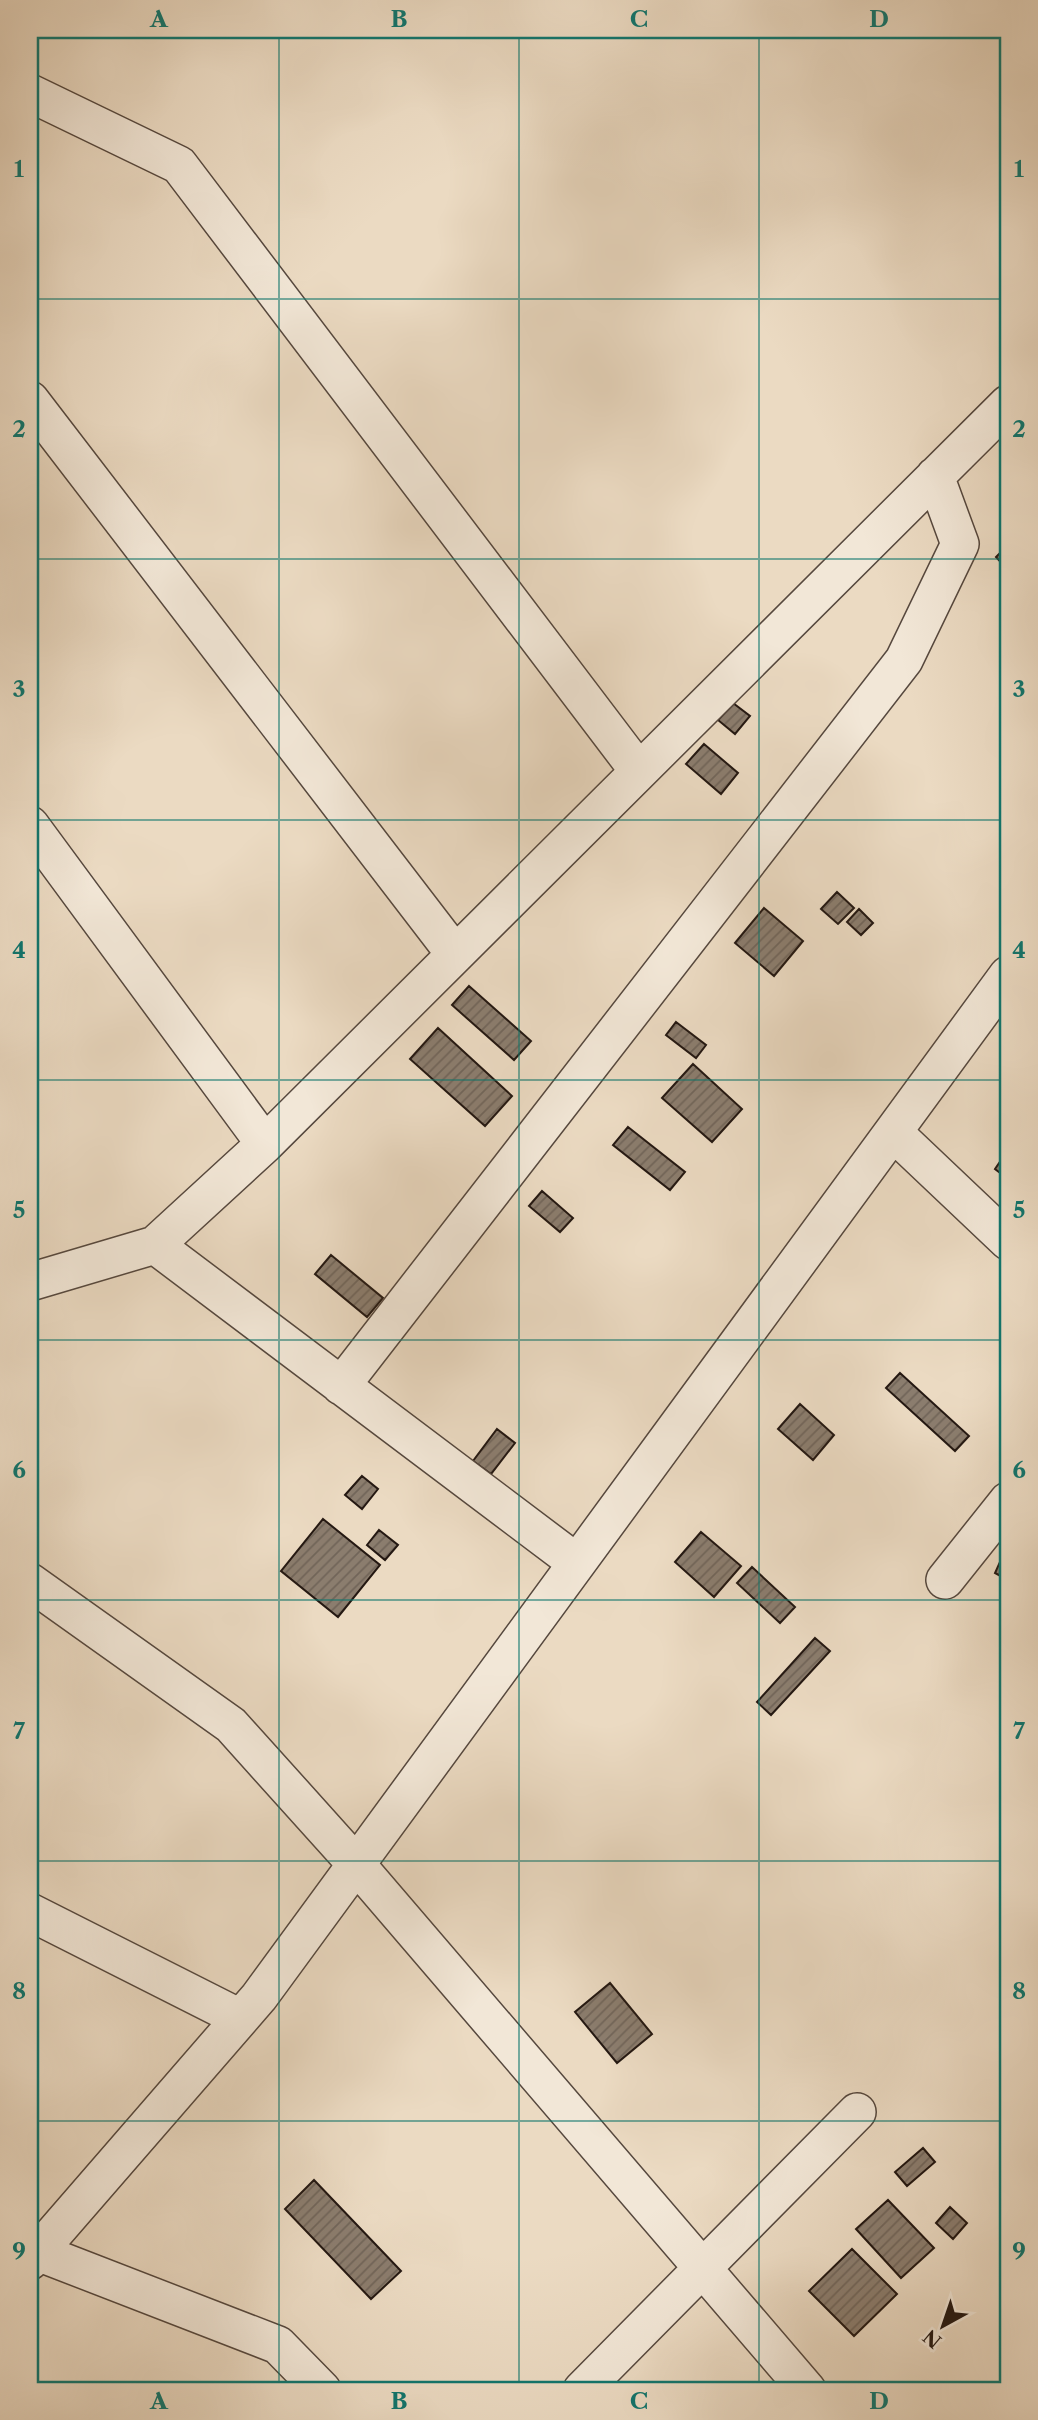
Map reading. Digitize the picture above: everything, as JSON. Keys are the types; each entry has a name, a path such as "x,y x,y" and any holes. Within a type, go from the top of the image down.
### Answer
{"street":[{"path":"30,93 179,165 638,771"},
{"path":"30,400 454,954"},
{"path":"30,1282 155,1245 265,1144 1008,404"},
{"path":"341,1386 904,660 960,544 935,476"},
{"path":"30,825 265,1144"},
{"path":"323,2390 278,2345 32,2254 240,2018 1008,975"},
{"path":"893,1132 1008,1241"},
{"path":"155,1245 577,1563"},
{"path":"946,1580 1008,1501"},
{"path":"30,1582 231,1725 356,1864 807,2390"},
{"path":"30,1912 240,2018"},
{"path":"582,2390 857,2112"}],"building":[{"path":"1008,545 1008,570 996,557"},
{"path":"733,703 750,716 735,734 718,720"},
{"path":"704,744 738,773 721,794 686,764"},
{"path":"837,892 854,908 838,924 821,909"},
{"path":"764,908 803,941 774,976 735,943"},
{"path":"859,909 873,923 861,935 847,922"},
{"path":"469,986 531,1041 514,1060 452,1005"},
{"path":"676,1022 706,1045 696,1058 666,1035"},
{"path":"438,1028 512,1096 485,1126 410,1059"},
{"path":"693,1064 742,1109 712,1142 662,1098"},
{"path":"628,1127 685,1172 670,1190 613,1145"},
{"path":"1008,1150 1008,1179 995,1169"},
{"path":"542,1191 573,1218 560,1232 529,1206"},
{"path":"331,1255 383,1298 367,1317 315,1274"},
{"path":"900,1373 969,1436 955,1451 886,1388"},
{"path":"800,1404 834,1435 813,1460 778,1429"},
{"path":"497,1429 515,1443 491,1474 473,1461"},
{"path":"362,1476 378,1489 362,1509 345,1495"},
{"path":"323,1519 380,1565 338,1617 281,1571"},
{"path":"379,1530 398,1545 385,1560 367,1545"},
{"path":"701,1532 741,1566 714,1597 675,1562"},
{"path":"1004,1553 1008,1555 1008,1580 995,1573"},
{"path":"752,1567 795,1607 780,1623 737,1583"},
{"path":"815,1638 830,1651 771,1715 757,1702"},
{"path":"610,1983 652,2034 617,2063 575,2012"},
{"path":"923,2148 935,2162 907,2186 895,2172"},
{"path":"314,2180 401,2271 371,2299 285,2209"},
{"path":"888,2200 934,2248 901,2278 856,2229"},
{"path":"950,2207 967,2223 953,2239 936,2223"},
{"path":"852,2249 897,2294 854,2336 809,2291"}]}
